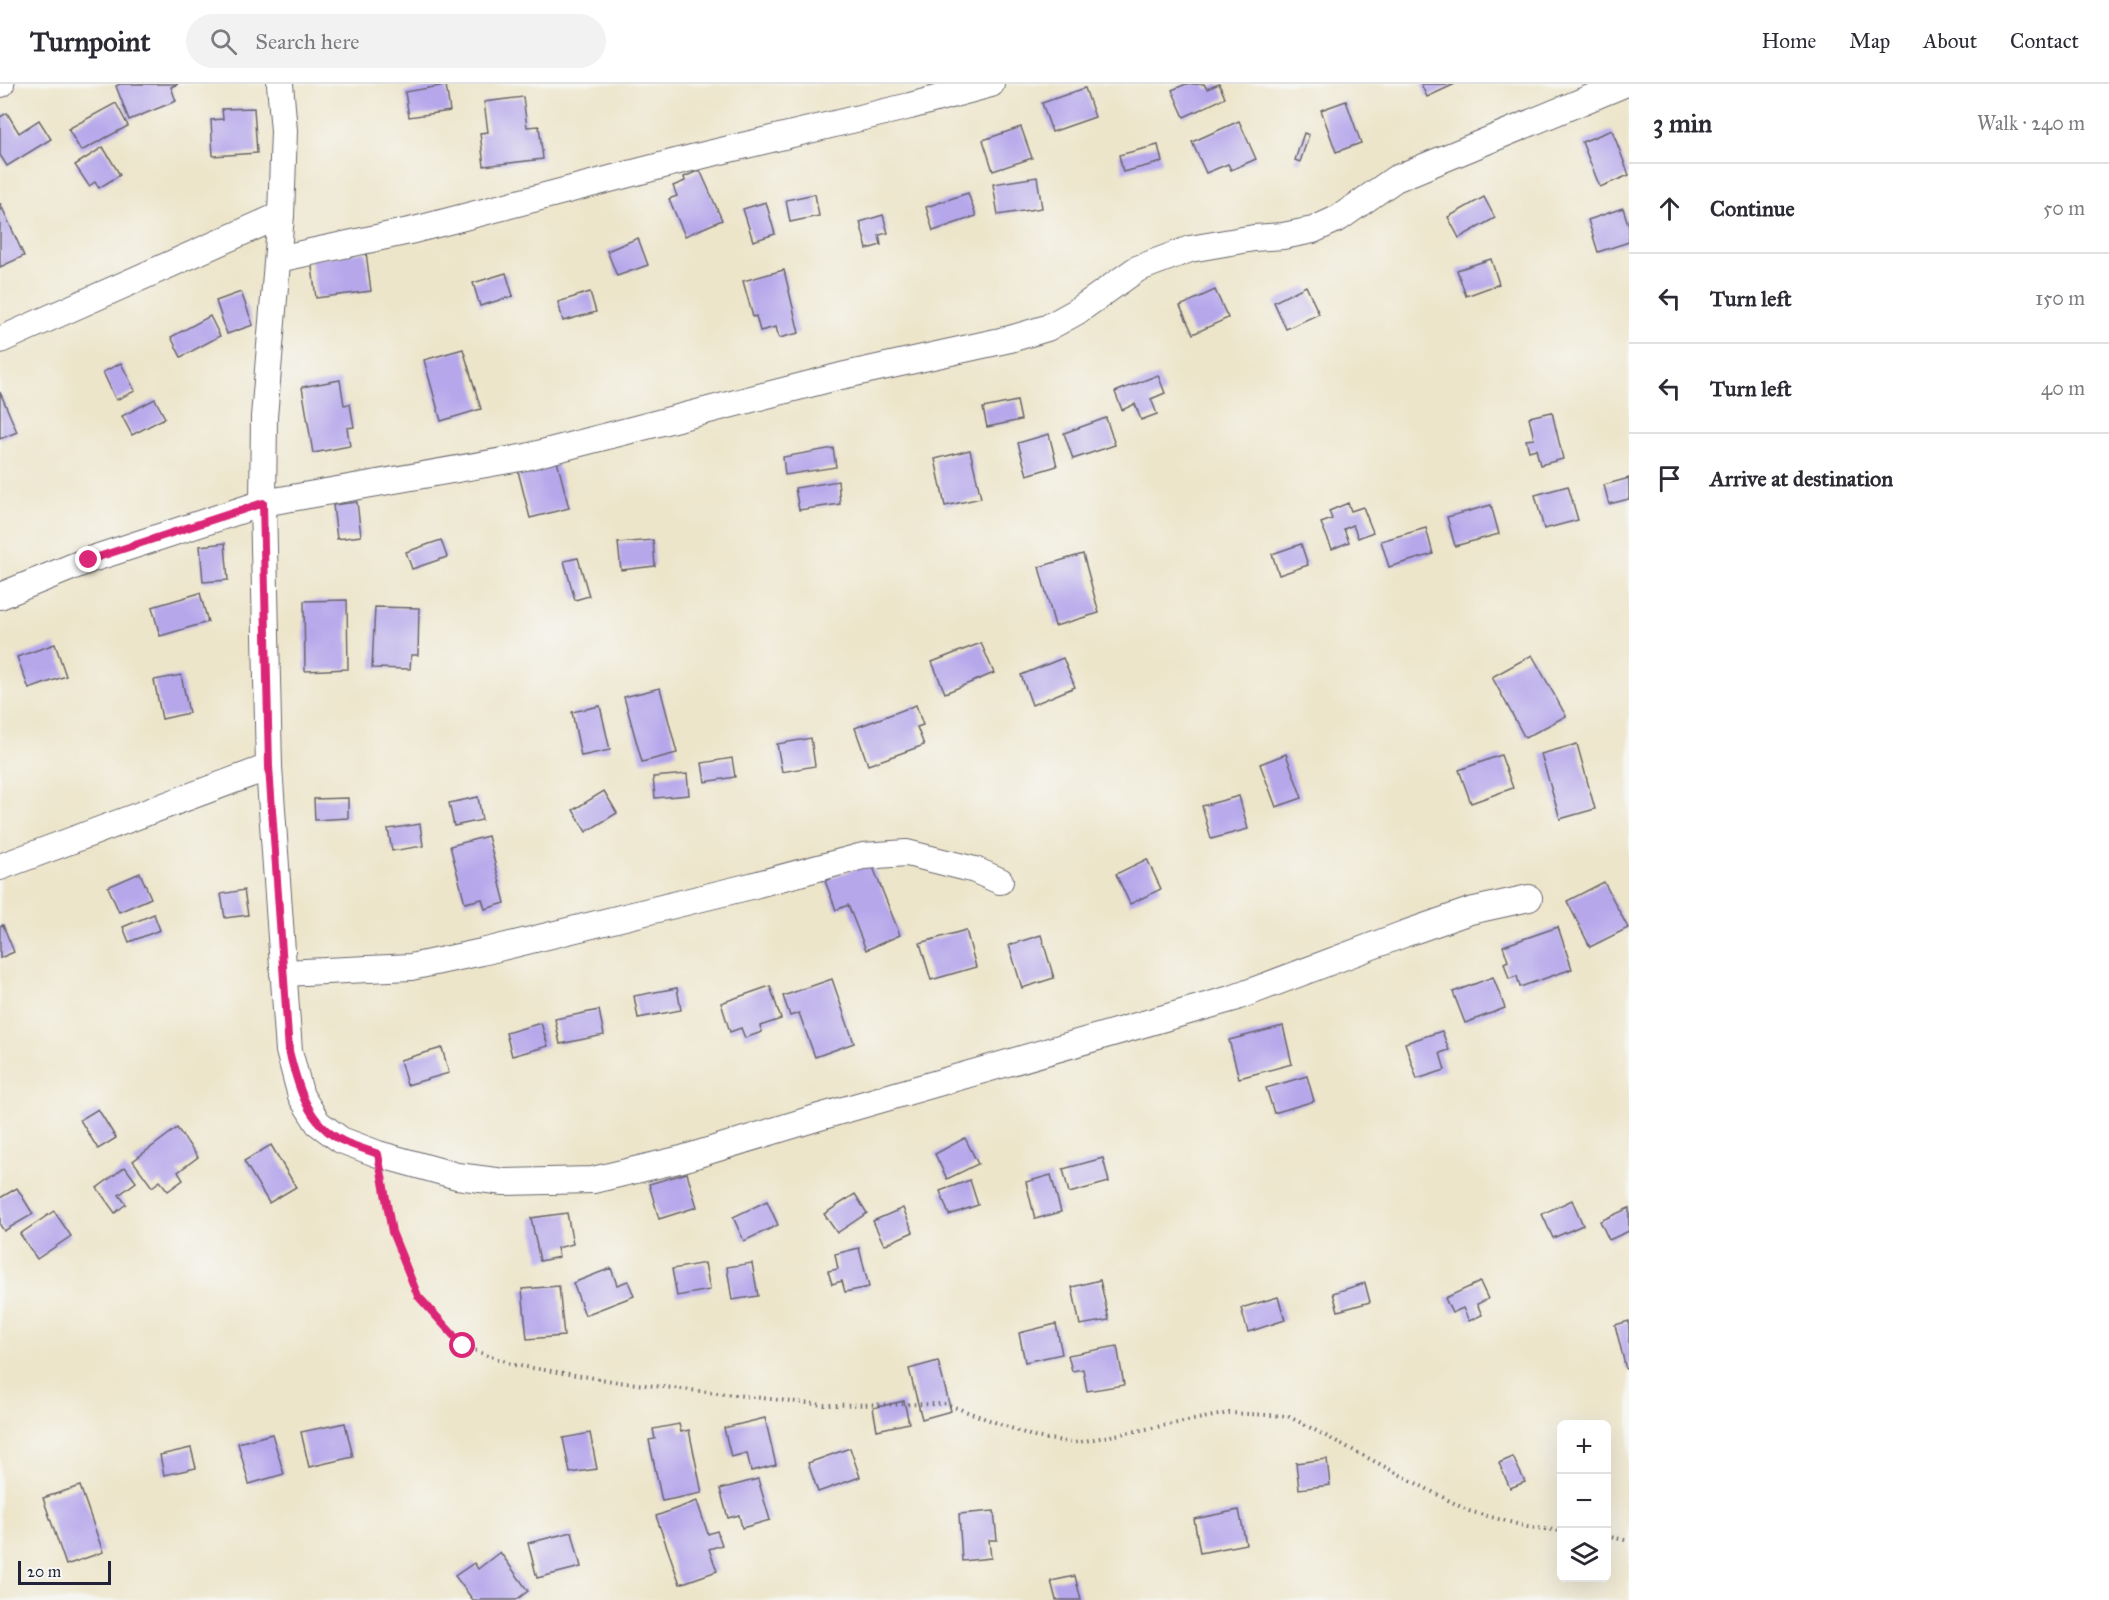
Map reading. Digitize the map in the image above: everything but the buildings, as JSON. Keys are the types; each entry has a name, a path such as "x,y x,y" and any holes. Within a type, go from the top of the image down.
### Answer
{"street":[{"path":"280,84 284,131 281,215 264,417 263,503 269,767 289,1051 301,1096 318,1123 341,1140 378,1154 457,1176 504,1182 592,1180 682,1159 816,1118 1234,998 1470,911 1529,898"},
{"path":"278,259 414,230 683,160 910,106 991,84"},
{"path":"0,596 89,560 263,503 526,457 841,376 1010,339 1047,328 1076,312 1137,269 1190,249 1313,230 1339,218 1395,179 1624,84"},
{"path":"0,340 281,215"},
{"path":"0,867 269,767"},
{"path":"283,973 411,967 736,890 863,856 907,853 975,870 1000,881"}],"path":[{"path":"378,1154 392,1232 418,1296 463,1346 514,1365 619,1382 824,1405 946,1404 1035,1437 1074,1443 1229,1413 1288,1416 1469,1511 1528,1527 1557,1530"},
{"path":"1611,1537 1629,1541"}],"route":[{"path":"89,560 263,503 269,767 289,1051 301,1096 318,1123 341,1140 378,1154 392,1232 418,1296 463,1346"}]}
